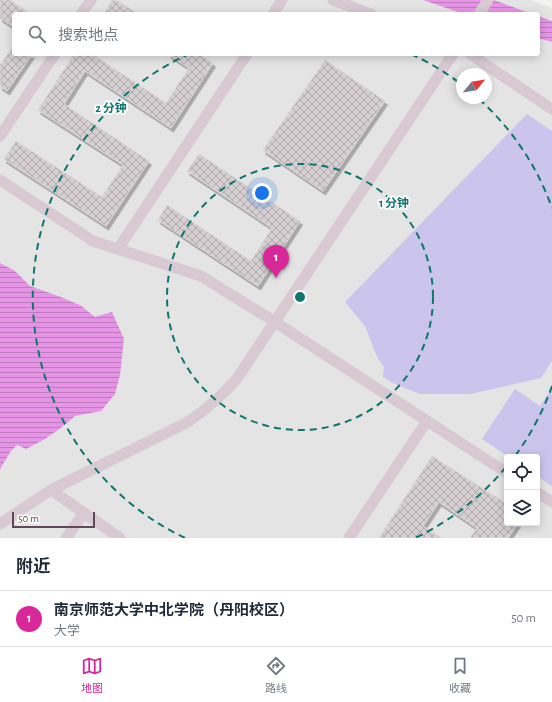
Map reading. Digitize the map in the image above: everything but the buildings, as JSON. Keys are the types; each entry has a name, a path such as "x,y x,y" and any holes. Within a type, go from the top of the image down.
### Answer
{"street":[{"path":"82,12 91,0"},
{"path":"274,12 282,0"},
{"path":"334,0 366,12"},
{"path":"480,12 488,0"},
{"path":"0,136 54,56"},
{"path":"118,249 245,56"},
{"path":"0,524 51,490 188,422 217,400 236,379 275,322 451,56"},
{"path":"473,56 552,109"},
{"path":"0,180 93,241 201,276 275,322 504,471"},
{"path":"349,538 427,421"},
{"path":"51,490 120,538"},
{"path":"540,494 552,502"},
{"path":"66,538 84,513"}],"shaded area":[{"path":"0,0 530,0 552,8 552,538 0,538"},
{"path":"423,0 494,0 527,12 458,12"},
{"path":"540,17 552,21 552,42 540,39"},
{"path":"527,114 552,131 552,361 541,378 471,394 420,394 393,383 383,377 384,367 377,357 365,326 345,302"},
{"path":"0,263 15,271 30,286 80,305 95,317 112,312 124,339 120,375 115,394 101,411 75,416 45,439 26,449 17,445 11,451 0,469"},
{"path":"552,388 552,486 540,478 540,454 504,454 482,439 515,389 540,406"}],"place":[{"name":"南京师范大学中北学院（丹阳校区）","path":"276,278"}]}
